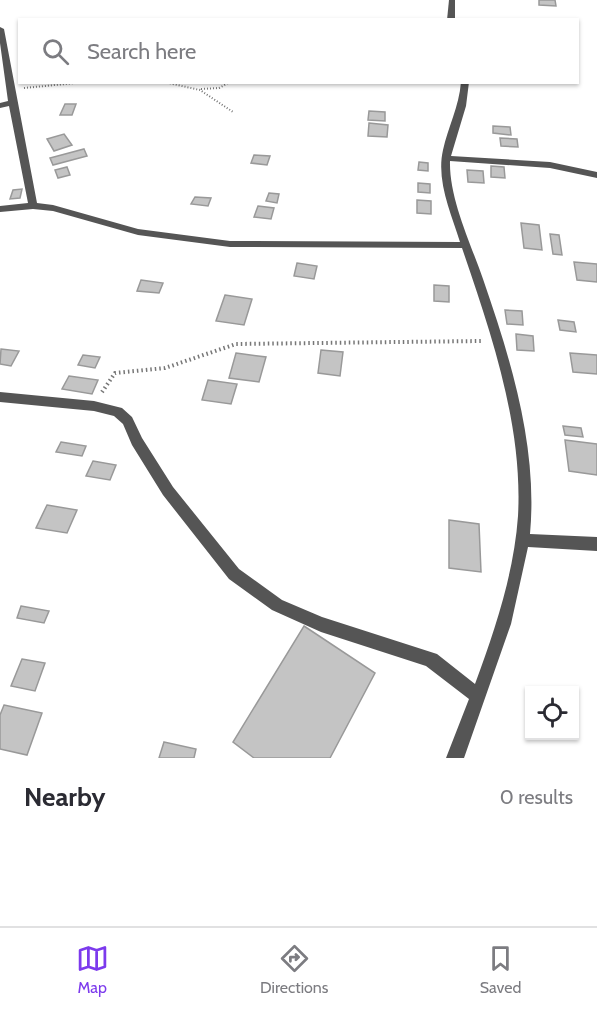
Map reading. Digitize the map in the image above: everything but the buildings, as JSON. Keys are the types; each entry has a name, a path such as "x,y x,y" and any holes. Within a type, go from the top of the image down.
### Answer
{"street":[{"path":"451,18 452,0"},
{"path":"0,30 8,55 13,102 28,168 33,206"},
{"path":"455,758 499,640 522,540 523,473 516,414 497,340 446,176 446,158 460,115 465,84"},
{"path":"0,106 13,102"},
{"path":"446,158 550,165 597,175"},
{"path":"0,209 33,206 70,211 138,232 198,241 273,245 467,245"},
{"path":"0,397 94,406 118,412 128,421 136,441 168,491 234,574 277,605 321,624 431,660 478,696"},
{"path":"522,540 597,544"}],"path":[{"path":"12,89 65,84"},
{"path":"173,84 197,89 219,88 226,84"},
{"path":"197,89 233,112"},
{"path":"94,406 116,373 165,368 236,344 402,344 497,340"}]}
